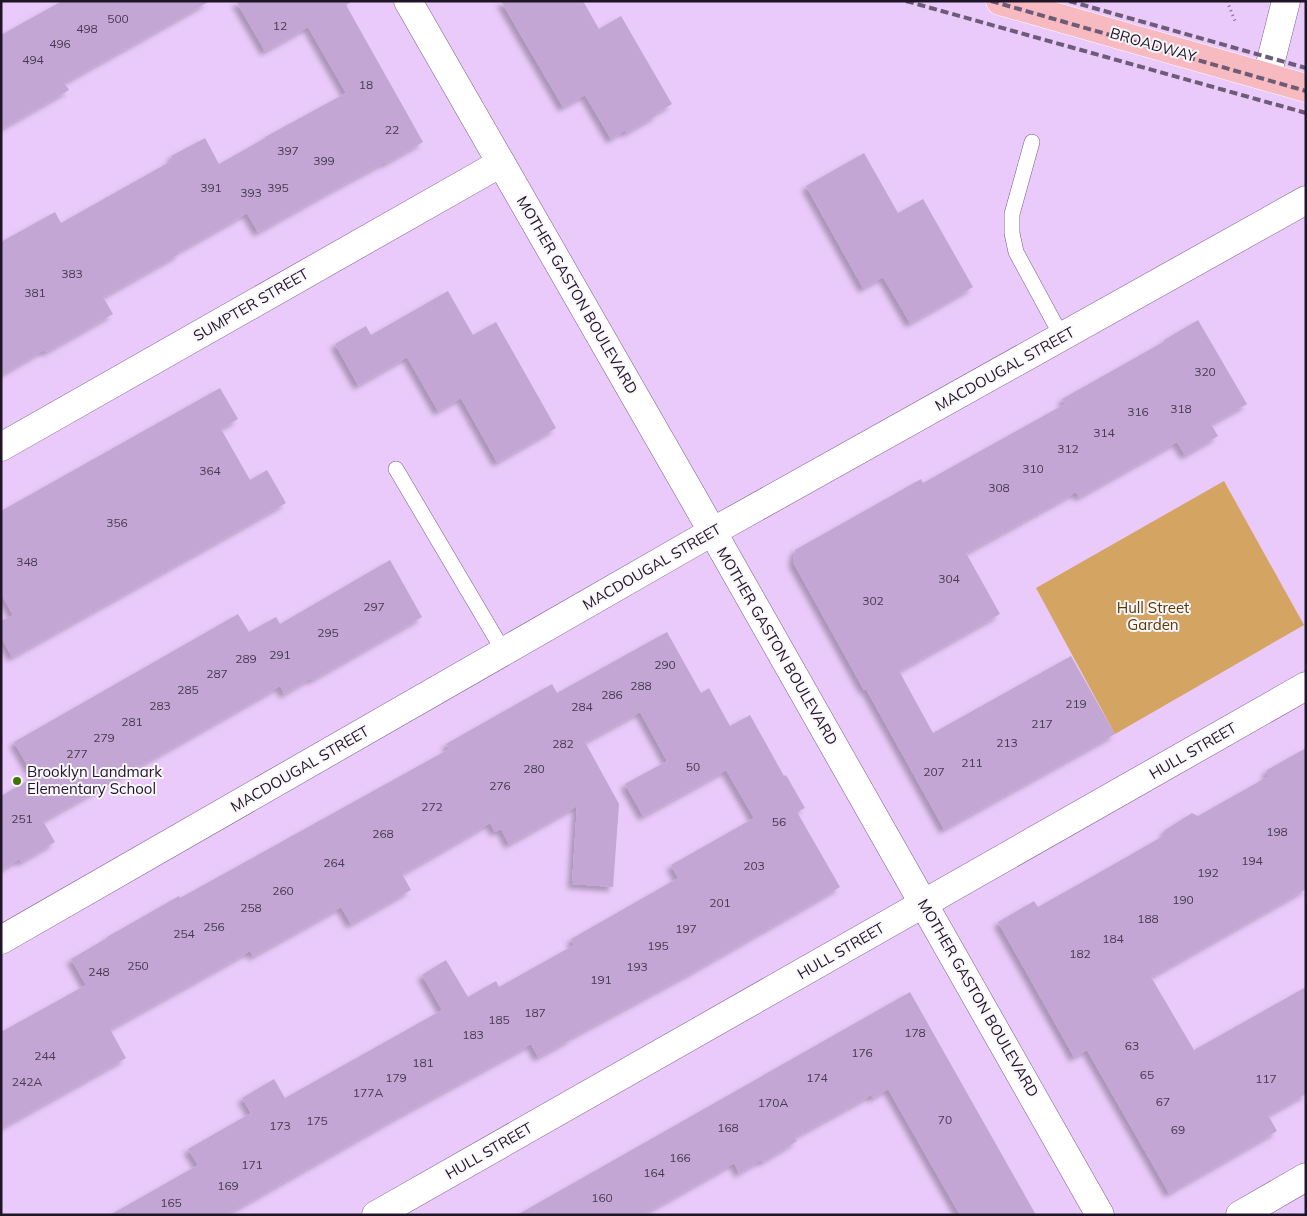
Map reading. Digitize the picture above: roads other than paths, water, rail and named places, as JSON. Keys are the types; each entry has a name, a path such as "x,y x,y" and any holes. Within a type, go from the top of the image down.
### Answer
{"main road":[{"name":"BROADWAY","path":"1000,1 1306,88"}],"street":[{"name":"MOTHER GASTON BOULEVARD","path":"408,1 1100,1215"},
{"path":"1267,76 1286,1"},
{"name":"SUMPTER STREET","path":"1,446 501,163"},
{"name":"MACDOUGAL STREET","path":"1,940 712,532 1306,200"},
{"name":"HULL STREET","path":"376,1215 1306,686"},
{"path":"1240,1215 1306,1177"}],"lane":[{"path":"1032,142 1012,214 1012,233 1016,252 1062,337"},
{"path":"396,469 504,652"}],"railway":[{"path":"906,1 1306,113"},
{"path":"991,1 1306,91"},
{"path":"1069,1 1306,68"}],"place":[{"name":"Brooklyn Landmark Elementary School","path":"17,781"}],"park label":[{"name":"Hull Street Garden","path":"1153,616"}]}
